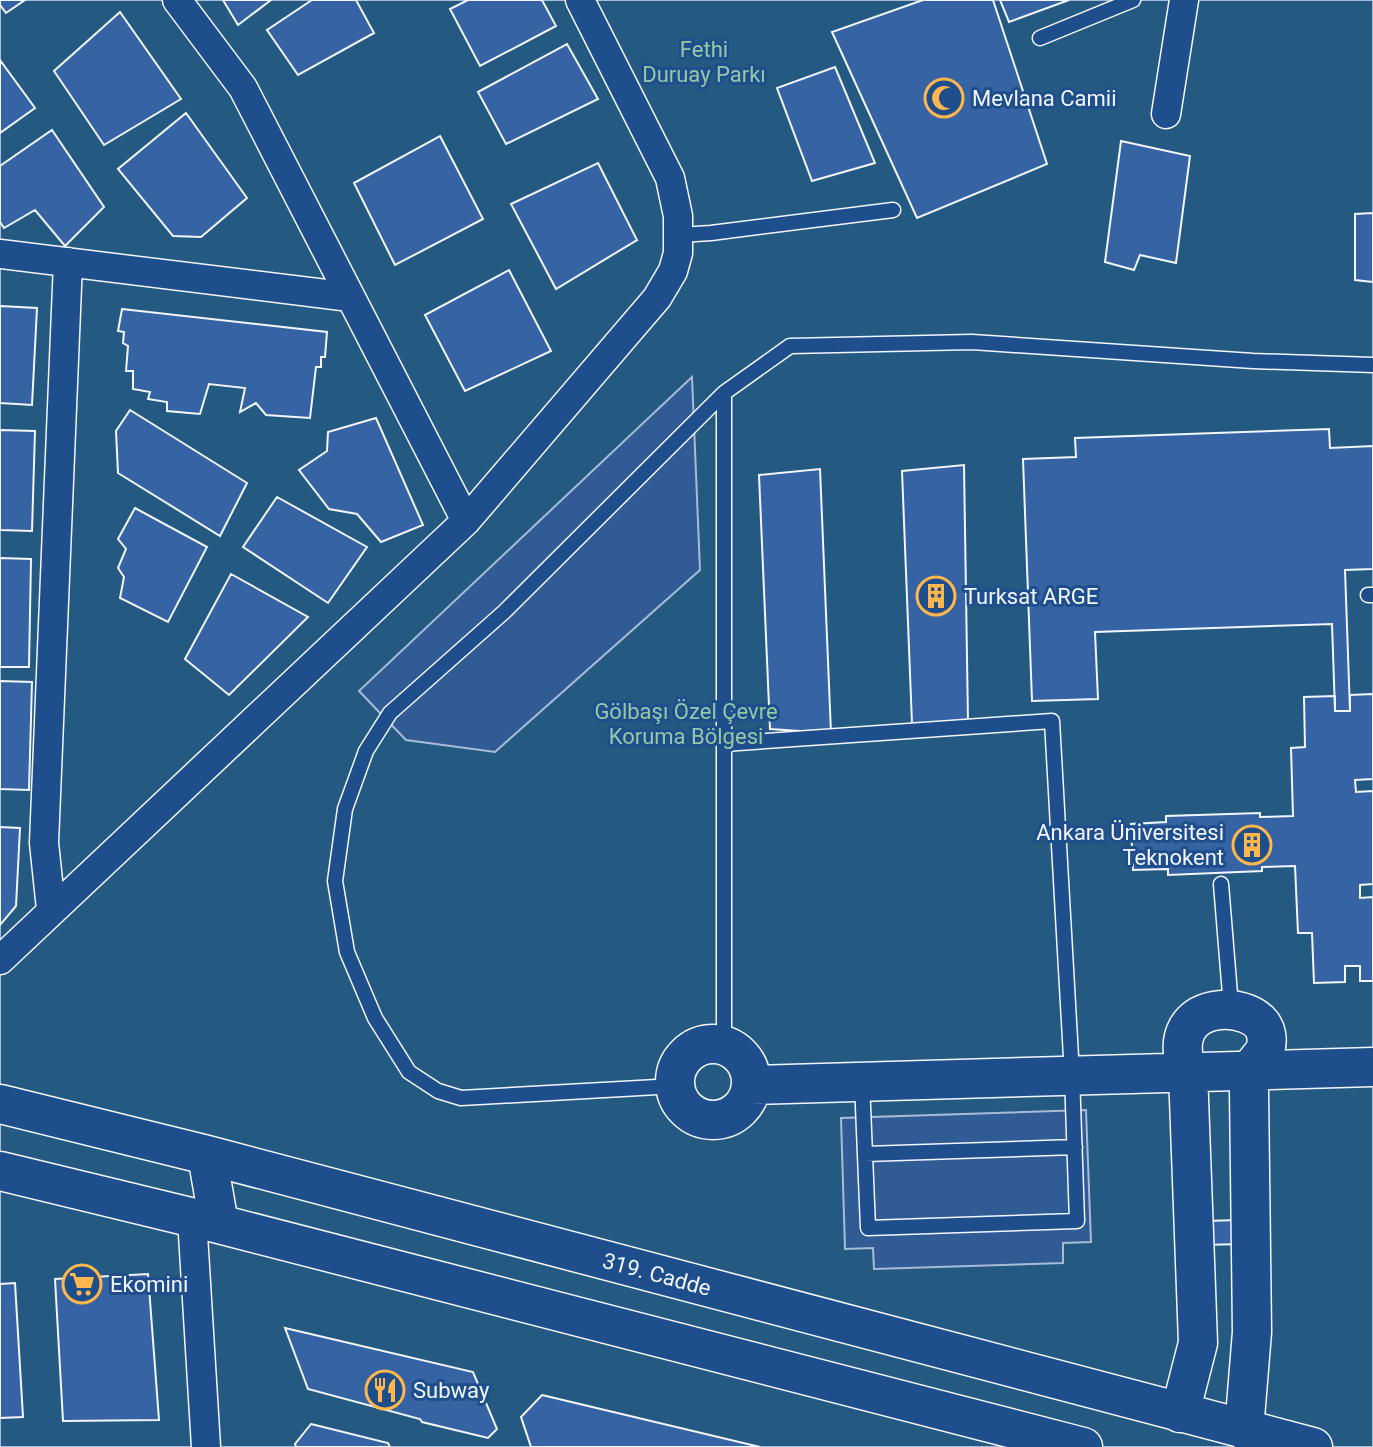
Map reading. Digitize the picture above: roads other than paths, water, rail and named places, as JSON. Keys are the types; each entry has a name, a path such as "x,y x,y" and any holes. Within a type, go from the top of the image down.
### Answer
{"street":[{"path":"177,0 243,88 466,521"},
{"path":"0,960 466,521 657,298 673,271 680,235 670,178 580,0"},
{"path":"1166,114 1184,0"},
{"path":"0,254 350,297"},
{"path":"51,909 44,843 68,262"},
{"path":"1180,1413 1198,1343 1188,1072 1181,1043 1186,1029 1204,1014 1231,1010 1250,1013 1263,1024 1267,1037 1263,1057 1250,1071 1252,1332 1244,1430"},
{"path":"724,1046 745,1060 751,1085 741,1108 720,1119 707,1119 685,1108 675,1086 681,1062 689,1053 700,1047 724,1046"},
{"path":"751,1085 1373,1067"},
{"name":"319. Cadde","path":"0,1104 207,1155 1313,1447"},
{"path":"206,1447 207,1155"},
{"path":"0,1171 206,1221 1083,1447"}],"lane":[{"path":"1040,38 1133,0"},
{"path":"680,235 893,210"},
{"path":"675,1086 461,1098 438,1091 409,1072 375,1018 347,952 335,881 345,809 366,751 390,713 504,612 724,393 790,346 972,342 1253,361 1373,365"},
{"path":"724,393 724,1046"},
{"path":"724,744 1052,721 1077,1221 868,1228 862,1082"},
{"path":"1221,884 1231,1010"},
{"path":"865,1154 1075,1147"}],"place":[{"name":"Mevlana Camii","path":"944,98"},
{"name":"Turksat ARGE","path":"936,596"},
{"name":"Ankara Üniversitesi Teknokent","path":"1252,845"},
{"name":"Ekomini","path":"82,1284"},
{"name":"Subway","path":"385,1390"}],"park label":[{"name":"Fethi Duruay Parkı","path":"704,62"},
{"name":"Gölbaşı Özel Çevre Koruma Bölgesi","path":"686,724"}]}
